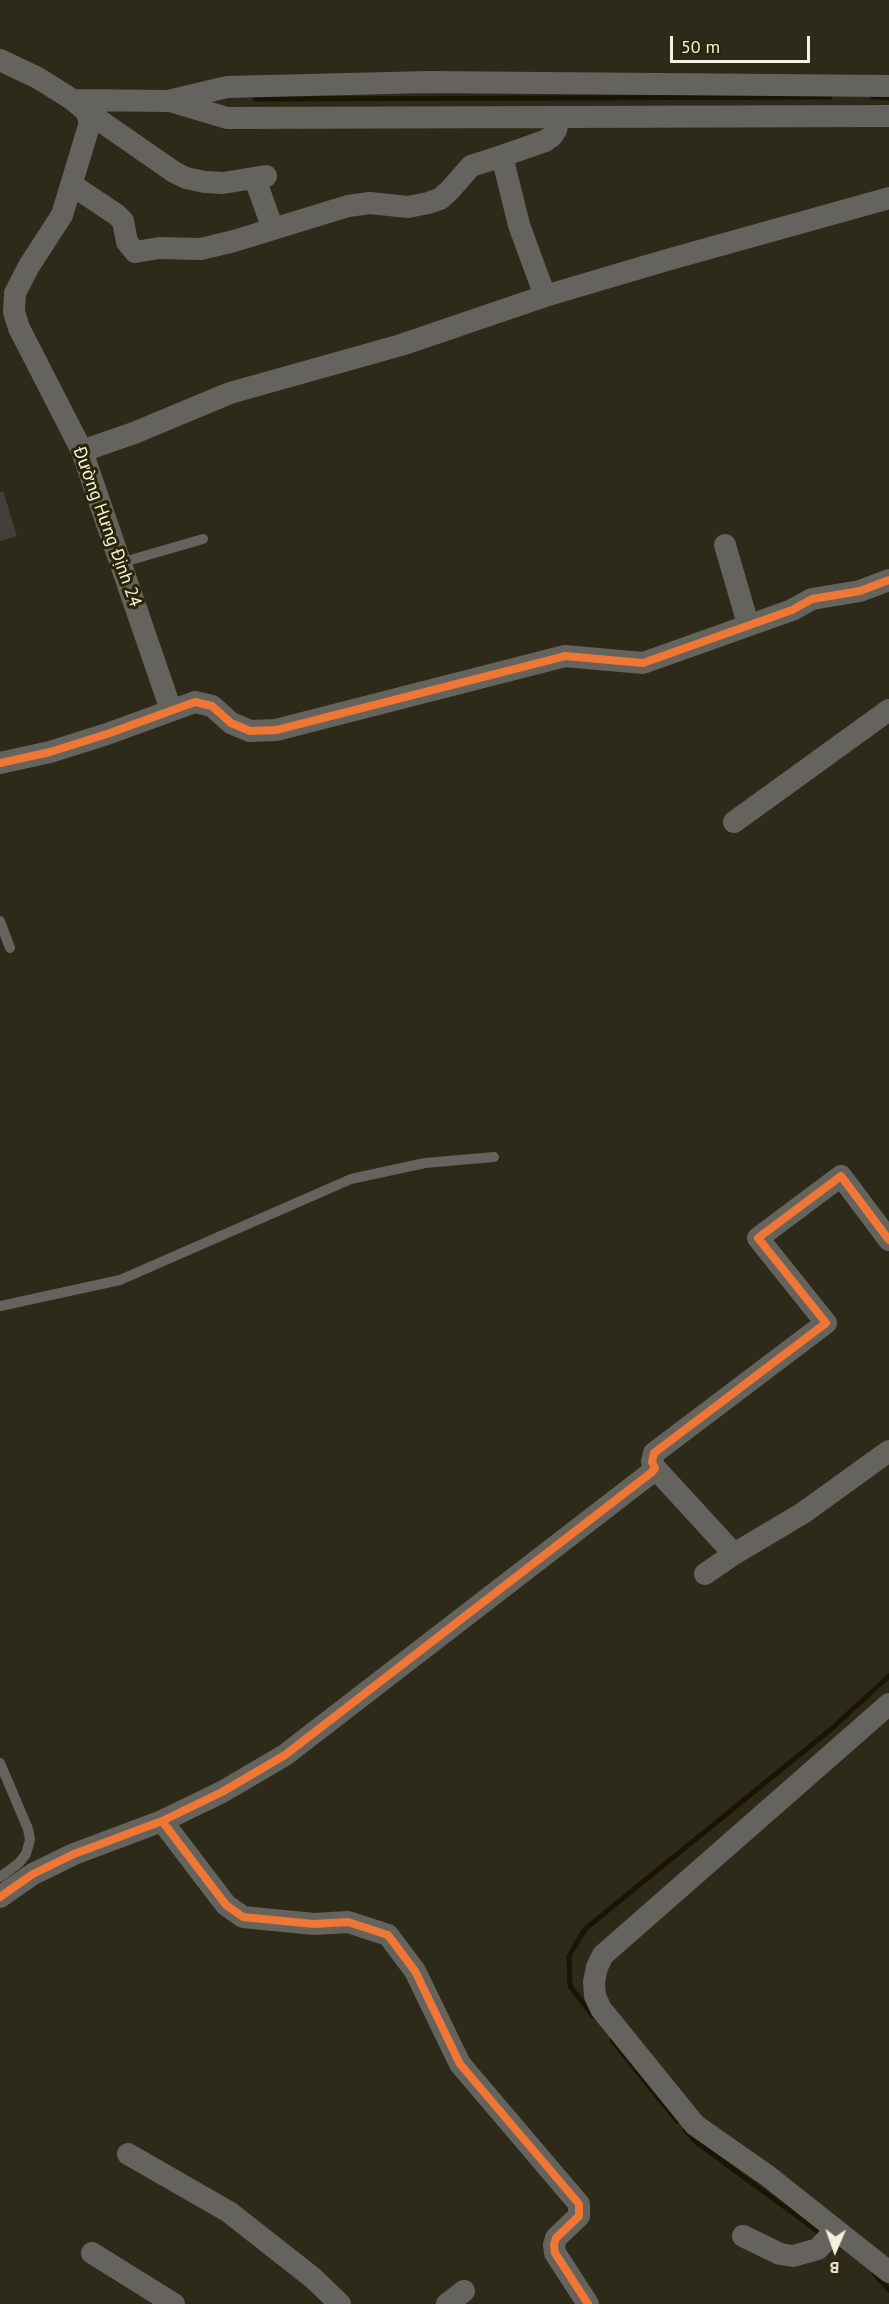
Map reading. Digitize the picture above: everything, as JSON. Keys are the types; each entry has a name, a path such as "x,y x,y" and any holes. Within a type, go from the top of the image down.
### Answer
{"street":[{"path":"0,60 38,78 186,178 223,183 261,178 273,229"},
{"path":"80,106 168,101 227,87 429,82 889,86"},
{"path":"168,101 227,118 889,116"},
{"name":"Đường Hưng Định 24","path":"80,106 89,126 72,185 62,215 29,266 15,293 14,312 9,332 82,451 171,710"},
{"path":"72,185 123,221 127,242 135,252 159,248 201,249 360,203 408,207 440,199 471,166 545,141 556,130 559,117"},
{"path":"502,156 519,225 545,296"},
{"path":"82,451 134,433 230,393 400,345 545,296 889,198"},
{"path":"725,545 748,624"},
{"path":"0,762 50,752 108,734 195,702 212,706 231,723 250,731 276,730 565,656 643,663 792,610 812,599 860,591 889,580"},
{"path":"734,822 889,710"},
{"path":"734,1554 652,1462 654,1453 826,1323 758,1238 841,1176 889,1240"},
{"path":"705,1574 803,1513 889,1451"},
{"path":"0,1897 33,1874 74,1854 162,1821 222,1792 285,1755 655,1468"},
{"path":"889,1704 603,1954 594,1982 595,1996 601,2009 695,2125 768,2176 828,2238 889,2272"},
{"path":"162,1821 226,1905 243,1917 314,1923 348,1922 388,1935 415,1971 460,2064 579,2204 579,2216 556,2238 554,2245 555,2253 588,2304"},
{"path":"128,2154 229,2212 313,2278 340,2304"},
{"path":"743,2236 780,2254 793,2256 812,2253 828,2238"},
{"path":"92,2253 174,2304"}],"lane":[{"path":"120,563 203,539"},
{"path":"0,921 10,948"},
{"path":"0,1306 120,1280 351,1179 425,1163 494,1157"},
{"path":"0,1763 28,1829 30,1840 26,1854 20,1863 0,1877"}],"building":[{"path":"3,491 17,536 0,541 0,492"}],"waterway":[{"path":"255,99 830,97"},
{"path":"873,97 889,98"},
{"path":"593,2016 570,1986 569,1956 585,1929 830,1730 889,1676"},
{"path":"612,2040 677,2121"},
{"path":"685,2130 696,2142 823,2235"},
{"path":"874,2273 889,2290"}],"cycle path":[{"path":"0,763 50,752 195,702 212,706 231,723 250,731 276,730 565,656 643,663 792,610 812,599 860,591 889,580"},
{"path":"162,1821 222,1792 285,1755 652,1472 655,1468 652,1462 654,1453 826,1323 758,1238 841,1176 889,1240"},
{"path":"0,1897 33,1874 74,1854 162,1821 226,1905 243,1917 314,1924 348,1922 388,1935 415,1971 460,2064 579,2204 579,2216 556,2238 554,2245 555,2253 588,2304"}]}
